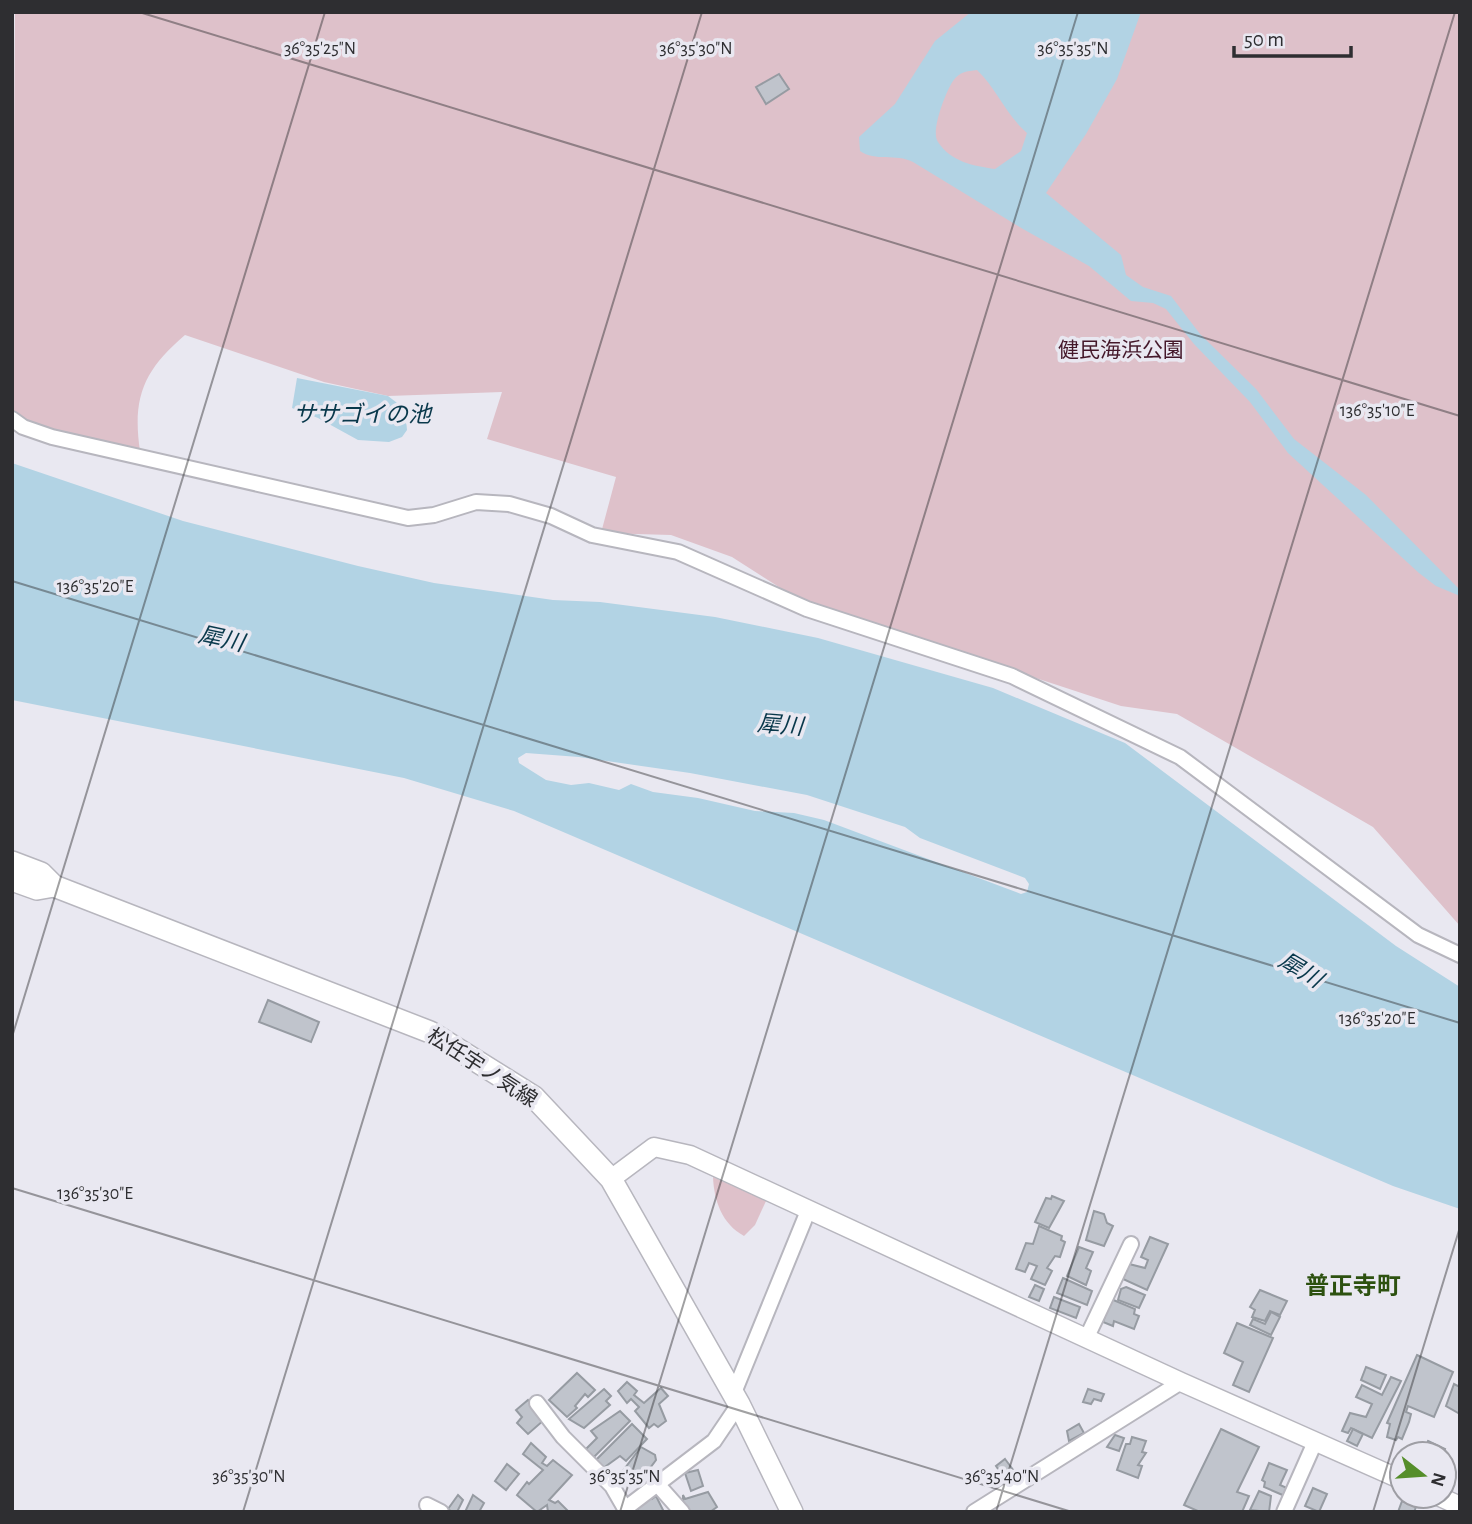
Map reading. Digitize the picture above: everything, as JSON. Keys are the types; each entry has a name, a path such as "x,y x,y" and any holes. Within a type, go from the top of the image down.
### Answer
{"main road":[{"name":"松任宇ノ気線","path":"12,862 41,873 54,886 430,1032 534,1097 611,1179 736,1399 793,1512"},
{"name":"松任宇ノ気線","path":"12,880 37,888 54,886"}],"street":[{"path":"12,419 52,437 408,518 433,515 476,502 509,504 551,516 592,535 678,552 807,609 1012,676 1180,757 1418,935 1460,956"},
{"path":"611,1179 654,1147 690,1156 1086,1339 1388,1474"},
{"path":"537,1403 564,1437 612,1486 627,1510 714,1441 736,1399 808,1210"},
{"path":"1086,1339 1131,1244"},
{"path":"974,1512 1181,1382"},
{"path":"1284,1512 1315,1442"},
{"path":"658,1485 682,1512"},
{"path":"428,1505 441,1512"}],"green space":[{"name":"健民海浜公園","path":"15,12 1460,12 1460,926 1373,827 1177,714 1121,706 801,601 732,557 671,535 601,533 616,477 487,439 502,392 388,396 324,382 185,335 160,360 144,386 138,415 140,451 37,428 12,414"},
{"path":"713,1177 766,1201 755,1225 744,1236 730,1225 721,1211 715,1195"}],"water":[{"path":"971,12 1141,12 1117,79 1086,134 1046,193 1121,255 1126,275 1143,287 1171,296 1200,334 1256,389 1294,439 1366,495 1460,590 1460,596 1436,586 1419,573 1288,453 1250,402 1194,344 1166,309 1153,303 1131,301 1089,266 913,162 872,156 860,151 859,137 895,104 935,41","holes":["977,70 1027,133 1021,151 995,169 956,159 943,149 936,137 940,112 955,78 964,72"]},
{"name":"ササゴイの池","path":"297,378 388,396 405,409 407,430 402,437 389,442 358,440 318,418 292,408"},
{"name":"犀川","path":"12,463 183,521 358,566 434,583 553,600 600,602 715,617 818,638 993,688 1125,743 1396,946 1460,987 1460,1209 1393,1186 514,811 404,778 12,700","holes":["526,753 579,757 690,773 807,795 905,827 920,838 1025,878 1029,884 1027,892 1021,894 824,820 794,813 755,811 698,798 653,792 631,784 619,790 589,783 571,785 546,780 519,763 518,758"]}],"building":[{"path":"779,74 789,89 766,104 756,87"},
{"path":"268,1000 319,1022 311,1042 259,1022"},
{"path":"1052,1196 1064,1201 1049,1228 1035,1222 1046,1198 1051,1199"},
{"path":"1094,1211 1104,1214 1107,1223 1113,1226 1104,1246 1086,1240"},
{"path":"1039,1226 1062,1236 1061,1240 1065,1242 1060,1257 1055,1256 1047,1268 1052,1271 1045,1285 1031,1279 1037,1266 1029,1263 1025,1272 1016,1269 1026,1243 1033,1244"},
{"path":"1150,1237 1168,1244 1147,1290 1123,1279 1129,1264 1145,1268 1148,1260 1141,1257"},
{"path":"1079,1247 1093,1252 1086,1268 1091,1271 1086,1285 1067,1276"},
{"path":"1063,1278 1092,1291 1087,1305 1057,1293"},
{"path":"1035,1285 1044,1289 1039,1301 1029,1297"},
{"path":"1126,1287 1145,1295 1139,1308 1118,1300 1121,1289"},
{"path":"1260,1290 1287,1301 1280,1315 1270,1311 1265,1321 1252,1317 1255,1310 1250,1307"},
{"path":"1054,1297 1080,1307 1076,1318 1050,1308"},
{"path":"1111,1299 1135,1309 1134,1314 1139,1316 1134,1329 1114,1321 1113,1326 1103,1322"},
{"path":"1271,1312 1280,1317 1271,1335 1250,1325 1253,1319 1265,1324"},
{"path":"1237,1323 1273,1338 1249,1392 1233,1385 1243,1362 1224,1353"},
{"path":"1417,1355 1453,1372 1434,1417 1408,1406 1406,1412 1411,1414 1409,1422 1402,1439 1398,1437 1396,1440 1387,1437 1390,1424 1387,1423"},
{"path":"1366,1367 1386,1375 1380,1389 1361,1380"},
{"path":"577,1373 595,1390 588,1397 585,1394 575,1406 577,1408 567,1417 549,1400"},
{"path":"1391,1377 1401,1381 1372,1438 1351,1428 1348,1433 1342,1431 1350,1413 1366,1417 1372,1404 1356,1397 1362,1385 1382,1395"},
{"path":"627,1382 637,1391 634,1395 644,1403 661,1388 668,1396 659,1404 666,1421 658,1427 654,1424 649,1428 635,1411 639,1407 631,1399 627,1403 618,1391"},
{"path":"1454,1384 1460,1387 1460,1414 1446,1406"},
{"path":"604,1389 611,1396 606,1401 610,1405 584,1428 569,1419"},
{"path":"1088,1389 1104,1394 1101,1401 1094,1399 1091,1404 1083,1402"},
{"path":"528,1400 544,1420 528,1434 517,1423 522,1417 516,1410"},
{"path":"620,1411 630,1421 592,1459 586,1449 597,1438 591,1431"},
{"path":"632,1424 647,1439 626,1461 620,1456 602,1469 594,1462"},
{"path":"1079,1424 1084,1433 1069,1441 1067,1431"},
{"path":"1221,1429 1259,1447 1237,1492 1249,1496 1242,1512 1200,1512 1184,1505"},
{"path":"1353,1429 1363,1434 1357,1446 1347,1441"},
{"path":"1115,1435 1124,1438 1119,1451 1107,1447"},
{"path":"1132,1437 1146,1441 1142,1452 1146,1453 1138,1465 1142,1466 1138,1478 1117,1470 1126,1444 1130,1444"},
{"path":"531,1443 546,1457 542,1463 547,1466 553,1460 572,1475 549,1500 555,1503 558,1501 569,1512 548,1512 547,1505 537,1512 517,1495 527,1482 529,1484 543,1470 523,1454"},
{"path":"641,1447 655,1455 656,1460 638,1484 623,1477 625,1473 622,1472"},
{"path":"1005,1459 1014,1471 1005,1479 996,1466"},
{"path":"1269,1463 1287,1470 1280,1485 1287,1488 1285,1496 1264,1487 1265,1482 1262,1480"},
{"path":"507,1464 519,1474 506,1490 495,1481"},
{"path":"698,1470 703,1486 691,1491 685,1473"},
{"path":"1313,1488 1327,1494 1319,1512 1305,1506"},
{"path":"1259,1491 1271,1496 1269,1512 1250,1510"},
{"path":"708,1492 717,1507 710,1512 692,1512 683,1507 683,1495 685,1499"},
{"path":"458,1495 463,1500 457,1512 452,1512 448,1509"},
{"path":"473,1495 484,1503 479,1512 465,1512"},
{"path":"649,1496 652,1499 656,1496 664,1512 639,1512 636,1506"},
{"path":"1399,1510 1415,1510 1414,1512 1398,1512"}],"district":[{"name":"普正寺町","path":"1353,1287"}]}
